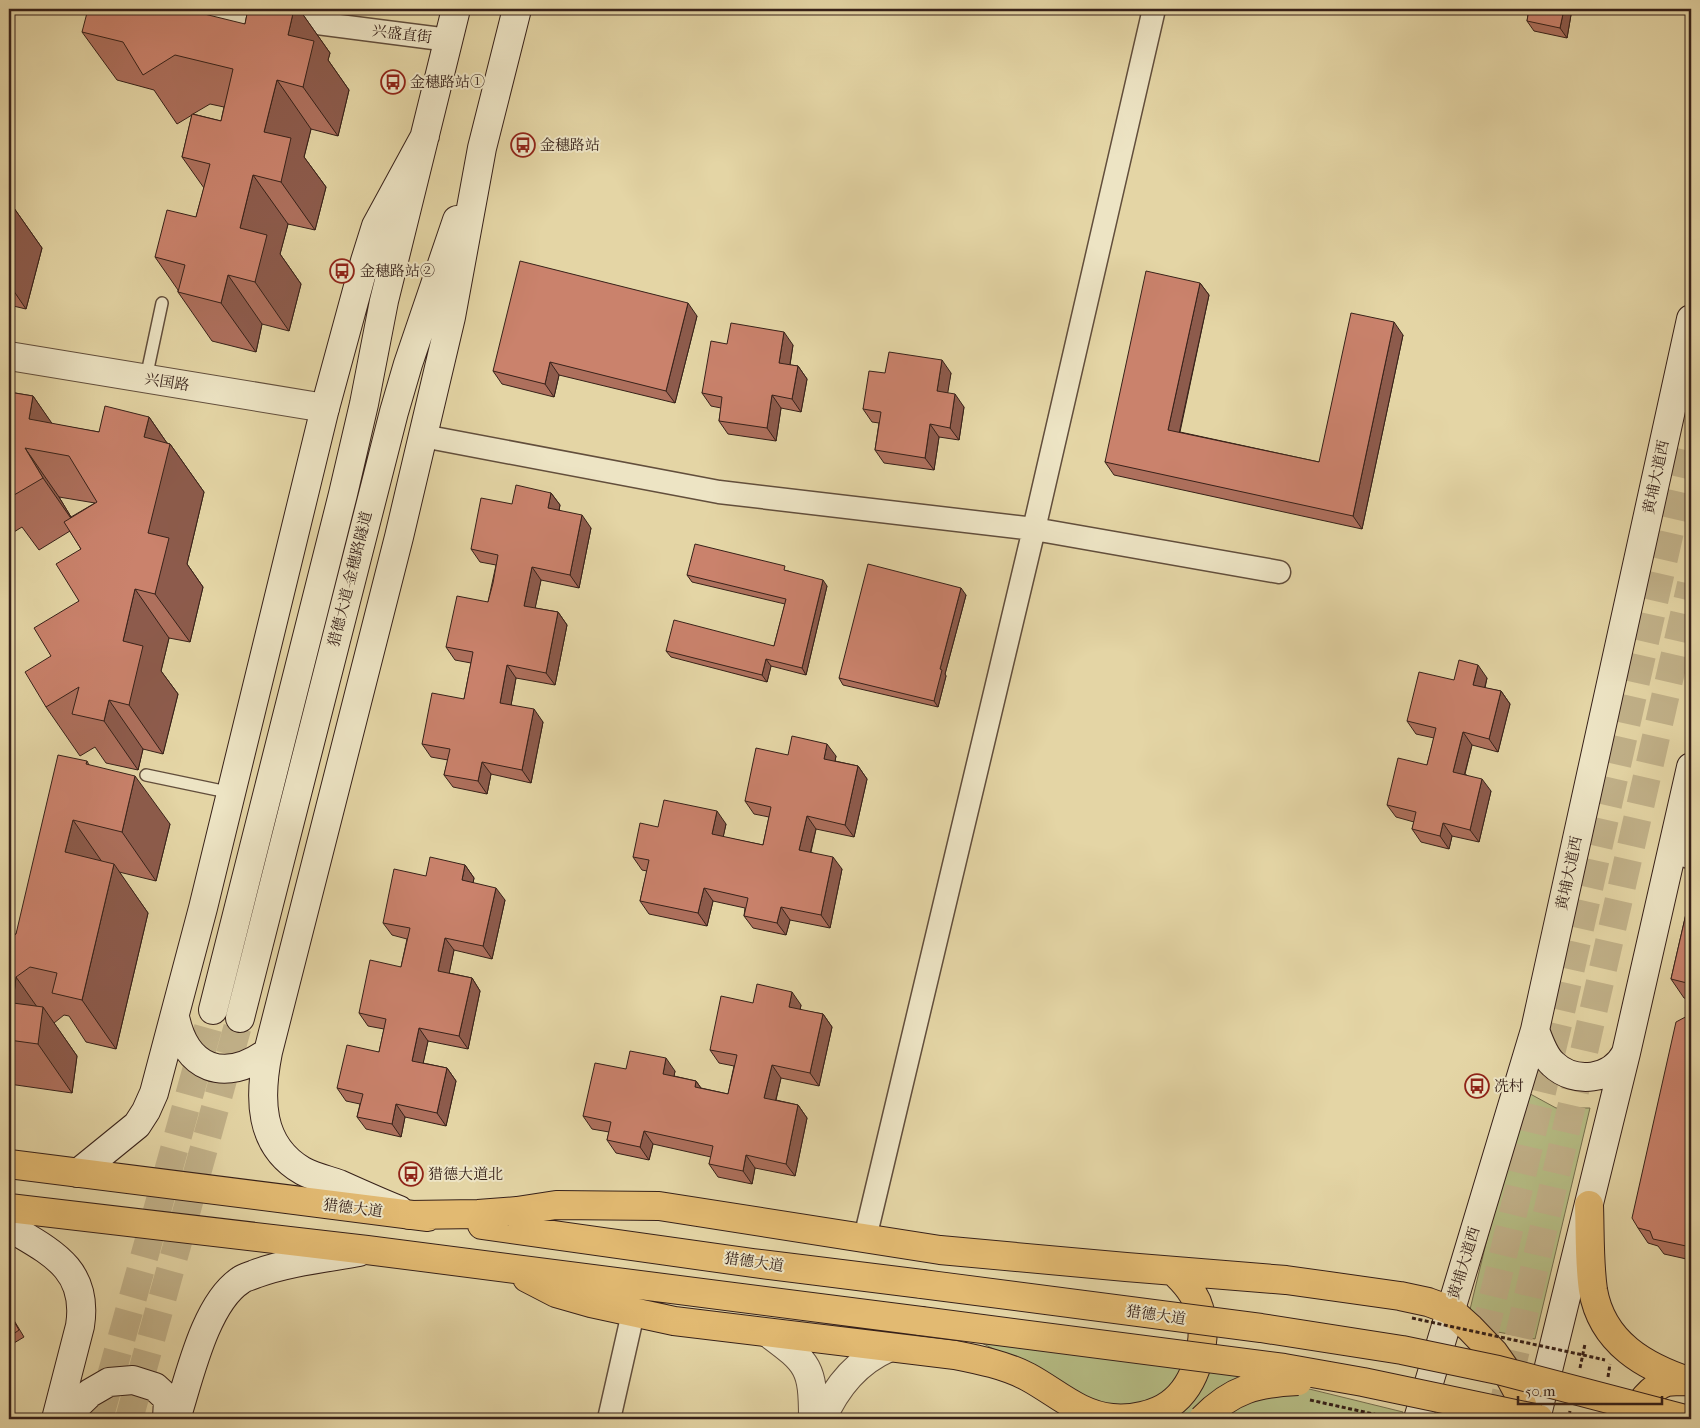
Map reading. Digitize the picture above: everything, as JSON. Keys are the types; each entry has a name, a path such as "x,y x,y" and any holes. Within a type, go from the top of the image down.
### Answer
{"highway":[{"name":"猎德大道","path":"9,1164 409,1215 753,1263 1336,1339 1402,1350 1498,1370 1685,1419"},
{"path":"409,1215 478,1214 556,1205 659,1206 940,1250 1286,1280 1400,1296 1428,1302 1450,1310 1494,1353 1518,1392 1525,1419"},
{"path":"1589,1205 1593,1291 1599,1312 1624,1349 1663,1372 1689,1382"},
{"path":"9,1208 367,1250 1284,1368 1396,1389 1537,1419"},
{"path":"508,1268 556,1293 591,1303 674,1321 956,1355 982,1360 1006,1367 1028,1377 1073,1411 1124,1418 1138,1417 1171,1404 1183,1392 1194,1375 1202,1346 1200,1308 1186,1283 1173,1271"},
{"path":"1203,1419 1219,1403 1237,1393 1260,1384 1297,1381 1396,1389"},
{"path":"1632,1419 1645,1398 1656,1388 1667,1382 1689,1382"}],"main road":[{"path":"78,1173 137,1125 154,1093 232,793 325,408 376,226 424,136 456,9"},
{"path":"409,1215 304,1171 287,1159 275,1143 265,1123 262,1104 262,1080 399,537 451,317 482,148 517,9"},
{"name":"猎德大道-金穗路隧道","path":"213,1010 346,485 384,301 424,136"},
{"name":"猎德大道-金穗路隧道","path":"240,1018 394,412 408,364 482,148"},
{"name":"黄埔大道西","path":"1418,1419 1535,1030 1691,318"},
{"name":"兴国路","path":"9,356 325,408"},
{"path":"1537,1419 1626,1053 1680,860 1691,767"},
{"path":"175,1017 179,1034 185,1046 194,1057 208,1066 221,1069 239,1068 256,1061 268,1052"},
{"path":"1535,1030 1551,1062 1560,1070 1572,1076 1588,1077 1601,1075 1621,1063 1626,1053"},
{"path":"9,1227 57,1257 69,1269 82,1297 80,1326 56,1419"},
{"path":"176,1419 202,1339 214,1310 225,1294 242,1280 267,1270 367,1250"},
{"path":"768,1333 795,1354 803,1362 810,1374 813,1392 813,1419"},
{"path":"822,1419 831,1399 851,1372 872,1355 888,1348"},
{"path":"63,1419 90,1393 109,1382 133,1380 154,1387 168,1399 167,1419"}],"street":[{"name":"兴盛直街","path":"207,9 288,14 449,40"},
{"path":"865,1238 1034,529 1154,9"},
{"path":"423,436 719,492 1034,529 1279,572"},
{"path":"609,1419 634,1313"}],"lane":[{"path":"146,378 162,303"},
{"path":"146,774 232,793"}],"path":[{"path":"1412,1318 1611,1361 1607,1384"},
{"path":"1309,1400 1397,1419"}],"green space":[{"path":"1523,1090 1556,1108 1590,1108 1535,1339 1466,1326"},
{"path":"965,1335 1248,1374 1403,1412 1401,1419 1090,1419 1037,1370"}],"building":[{"path":"88,9 184,9 245,24 248,9 294,9 288,35 314,41 303,87 277,80 264,132 291,138 281,182 253,175 240,228 267,235 255,282 228,275 221,303 178,292 185,265 155,257 167,210 196,217 210,164 182,157 192,114 221,121 233,69 175,55 143,75 123,42 82,32"},
{"path":"1529,9 1564,9 1560,28 1527,21"},
{"path":"520,261 688,303 666,391 550,362 545,384 493,371"},
{"path":"1146,271 1200,283 1168,430 1319,462 1351,313 1394,322 1353,516 1105,462"},
{"path":"731,323 784,332 779,363 798,366 792,399 772,395 767,428 719,421 722,397 702,393 711,341 727,344"},
{"path":"889,352 942,360 937,391 955,394 950,428 930,424 925,458 875,450 881,412 863,409 869,371 885,373"},
{"path":"9,392 33,396 29,419 99,432 105,406 149,417 144,437 170,444 148,533 169,538 155,594 135,589 123,641 143,646 129,705 109,700 104,721 72,714 79,687 46,707 25,672 51,656 34,628 79,601 56,564 81,549 64,522 97,502 69,456 25,448 43,478 9,498"},
{"path":"516,485 551,493 548,508 582,515 570,575 532,567 524,606 558,612 546,673 507,665 500,703 534,709 522,770 482,762 478,781 444,775 450,749 422,744 432,693 464,699 473,652 446,647 457,596 488,602 498,555 471,549 481,498 512,504"},
{"path":"695,544 785,566 784,570 823,580 802,668 766,659 762,675 666,651 674,620 774,646 786,599 687,575"},
{"path":"868,564 961,588 940,669 942,670 934,701 839,678"},
{"path":"1459,660 1478,665 1473,685 1501,691 1489,739 1463,732 1453,772 1482,779 1470,830 1443,823 1440,836 1412,829 1416,812 1387,805 1398,758 1427,765 1436,728 1407,721 1419,672 1454,680"},
{"path":"792,736 827,744 824,759 858,766 845,825 807,816 799,850 833,857 821,915 781,907 777,923 744,916 748,898 704,888 698,913 640,901 649,860 633,857 640,823 658,827 664,800 717,811 712,834 763,845 771,807 745,801 756,748 788,755"},
{"path":"58,755 87,761 86,764 135,776 122,832 73,820 65,852 114,864 82,1000 52,993 57,973 30,967 16,977 13,1003 43,1007 38,1044 9,1040 9,939 16,934"},
{"path":"430,857 465,865 462,880 496,888 483,946 445,938 438,971 472,978 459,1036 419,1028 412,1061 447,1068 437,1113 396,1104 392,1124 357,1117 363,1094 337,1088 347,1045 379,1052 386,1019 359,1013 370,960 401,967 410,928 383,923 394,869 426,876"},
{"path":"1691,892 1691,984 1671,979"},
{"path":"757,984 792,992 789,1007 823,1014 810,1073 772,1065 764,1098 798,1105 786,1164 746,1155 743,1171 709,1164 713,1146 644,1131 640,1147 607,1140 611,1122 583,1116 595,1063 626,1069 630,1051 666,1058 663,1074 696,1081 695,1087 728,1094 737,1055 710,1050 721,996 753,1003"},
{"path":"1691,1014 1691,1247 1653,1239 1650,1231 1638,1228 1632,1218 1676,1022"},
{"path":"9,1313 19,1330 9,1337"},
{"path":"967,1417 979,1419 963,1419"}],"tunnel":[{"path":"1464,1419 1561,1012 1691,439"},
{"path":"1500,1419 1691,584"},
{"path":"99,1419 213,1010"},
{"path":"129,1419 240,1018"}],"place":[{"name":"金穗路站①","path":"393,82"},
{"name":"金穗路站","path":"523,145"},
{"name":"金穗路站②","path":"342,271"},
{"name":"冼村","path":"1477,1086"},
{"name":"猎德大道北","path":"411,1174"}]}
